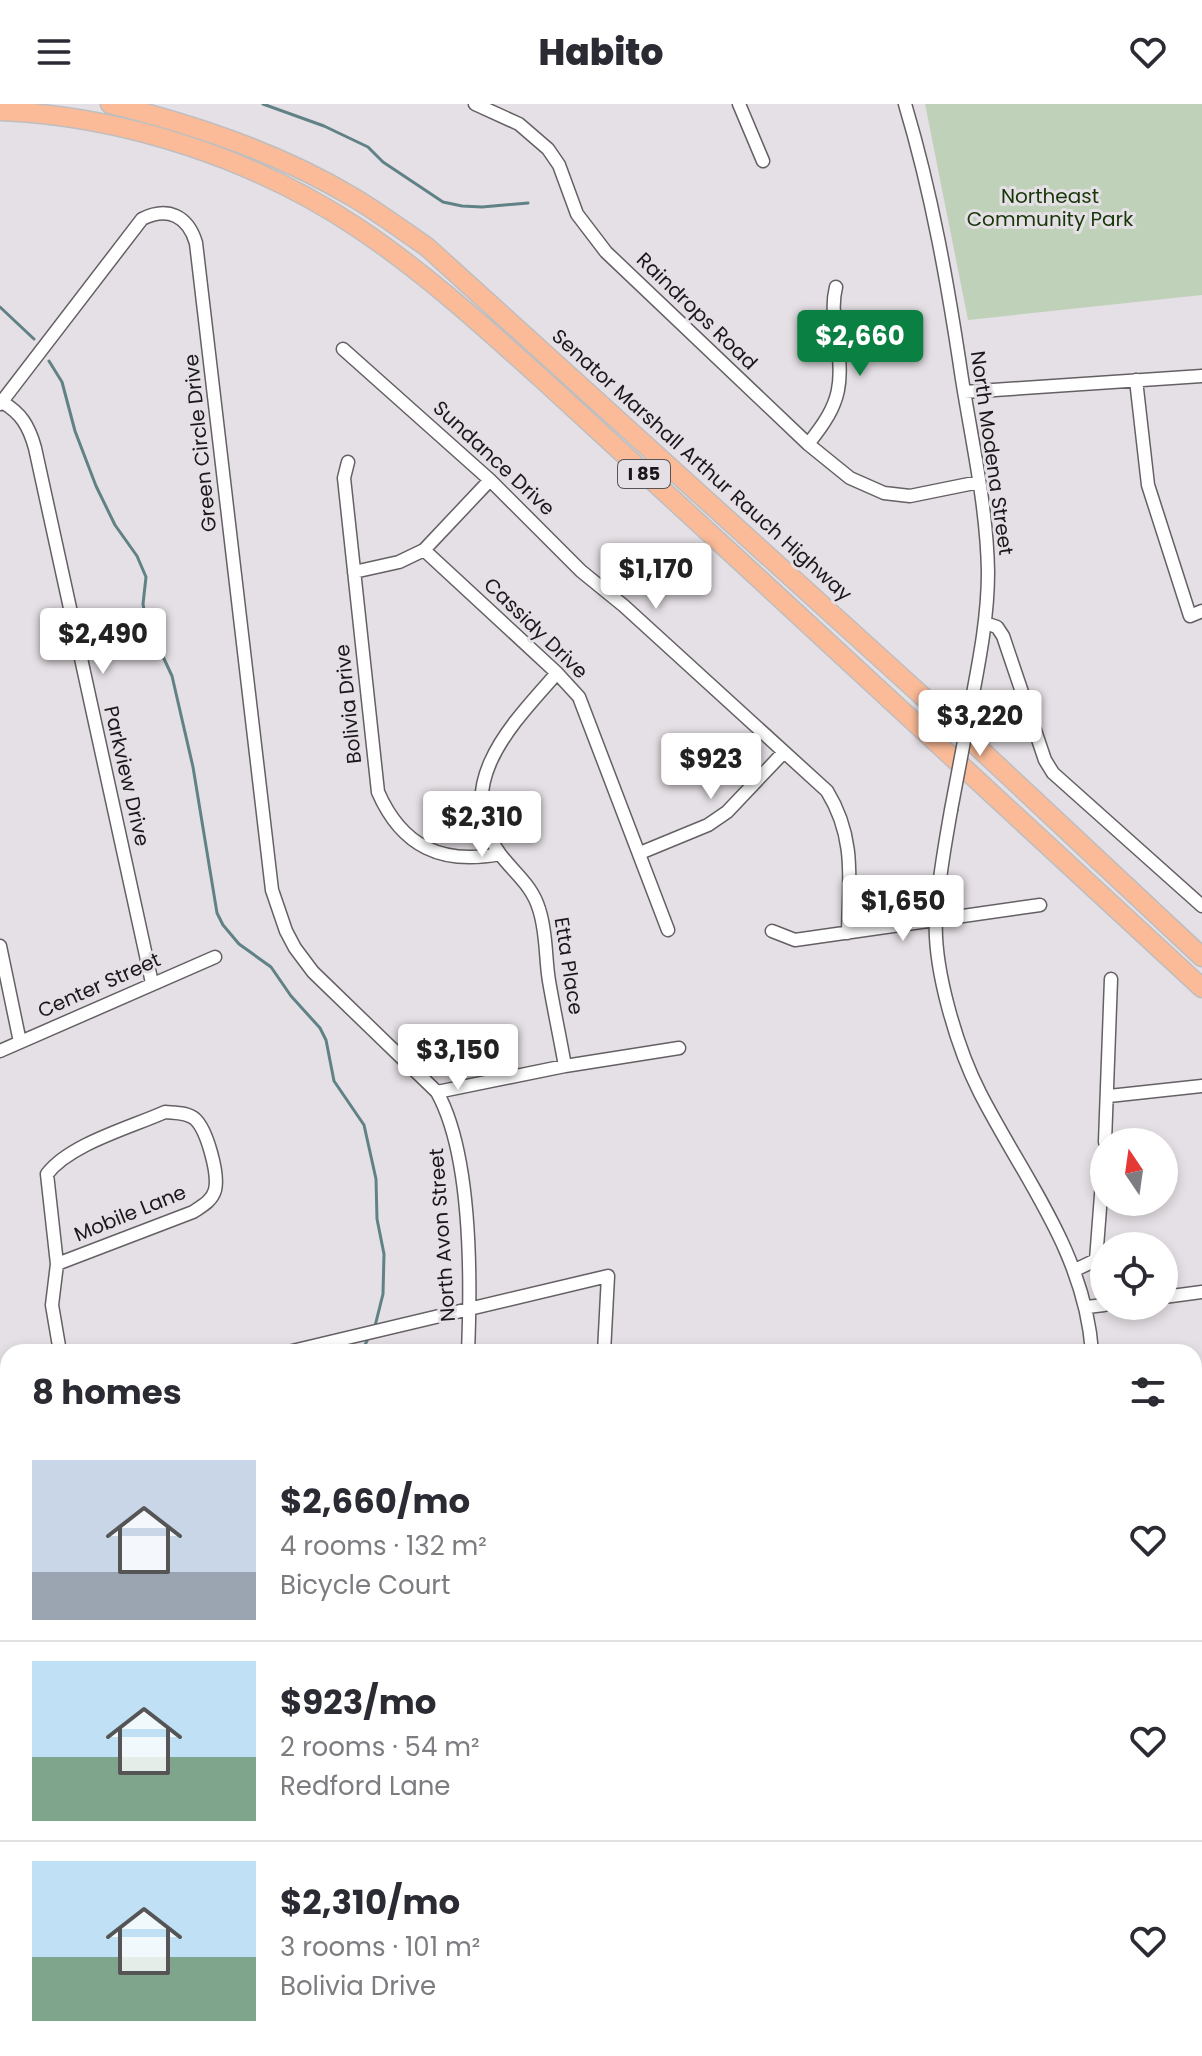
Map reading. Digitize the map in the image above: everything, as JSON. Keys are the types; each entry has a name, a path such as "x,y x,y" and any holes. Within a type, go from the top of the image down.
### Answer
{"highway":[{"name":"Senator Marshall Arthur Rauch Highway","path":"110,104 167,118 295,167 353,197 427,247 951,722 1202,957"},
{"name":"I 85","path":"0,111 76,119 138,132 243,167 355,226 420,272 552,388 1202,988"}],"street":[{"name":"Raindrops Road","path":"475,104 519,124 548,149 559,165 577,214 606,252 808,444 850,478 884,493 921,494 979,482"},
{"path":"739,104 763,161"},
{"name":"North Modena Street","path":"905,104 937,225 979,482 988,571 985,623 951,810 935,921 949,1015 979,1091 1075,1270 1087,1307 1091,1344"},
{"name":"Green Circle Drive","path":"1,403 142,219 166,212 178,215 193,231 196,243 272,890 290,939"},
{"path":"808,444 835,403 842,373 832,300 836,287"},
{"name":"Sundance Drive","path":"343,349 490,480 581,571 624,606 827,791 840,811 847,832 848,933"},
{"path":"964,392 1202,376"},
{"path":"1136,380 1148,485 1190,616 1202,611"},
{"name":"Parkview Drive","path":"1,403 19,412 35,448 152,983"},
{"name":"Bolivia Drive","path":"348,462 344,478 378,792 387,814 409,837 442,855 465,859 500,854"},
{"path":"354,572 399,562 424,550 490,480"},
{"name":"Cassidy Drive","path":"424,550 579,697 668,930"},
{"path":"985,623 997,627 1003,636 1045,760 1053,773 1202,906"},
{"name":"Etta Place","path":"557,673 493,751 482,797 486,825 500,854 527,883 538,905 545,930 549,978 565,1066"},
{"path":"640,853 708,825 727,812 784,752"},
{"path":"772,931 795,940 1040,905"},
{"name":"North Avon Street","path":"290,939 313,972 437,1092 448,1111 460,1168 468,1344"},
{"path":"0,946 20,1042"},
{"name":"Center Street","path":"0,1051 215,957"},
{"path":"1106,1128 1111,979"},
{"path":"437,1092 565,1066 679,1048"},
{"path":"1109,1096 1202,1086"},
{"name":"Mobile Lane","path":"57,1264 193,1212 208,1203 215,1191 216,1173 206,1138 196,1119 182,1113 165,1112 72,1152 55,1163 47,1174 57,1264 52,1305 59,1344"},
{"path":"1075,1270 1096,1260 1099,1216"},
{"path":"322,1344 608,1276 604,1344"},
{"path":"1178,1295 1202,1292"}],"green space":[{"name":"Northeast Community Park","path":"925,104 1202,104 1202,295 968,320"}],"waterway":[{"path":"263,104 324,126 368,147 383,162 443,202 482,207 528,203"},
{"path":"0,307 34,339"},
{"path":"49,361 62,382 75,431 96,486 146,577 143,604 146,620 172,676 193,767 217,913 239,944 271,967 291,996 320,1028 326,1040 334,1081 364,1125 376,1179 377,1219 384,1254 383,1294 375,1326"}]}
